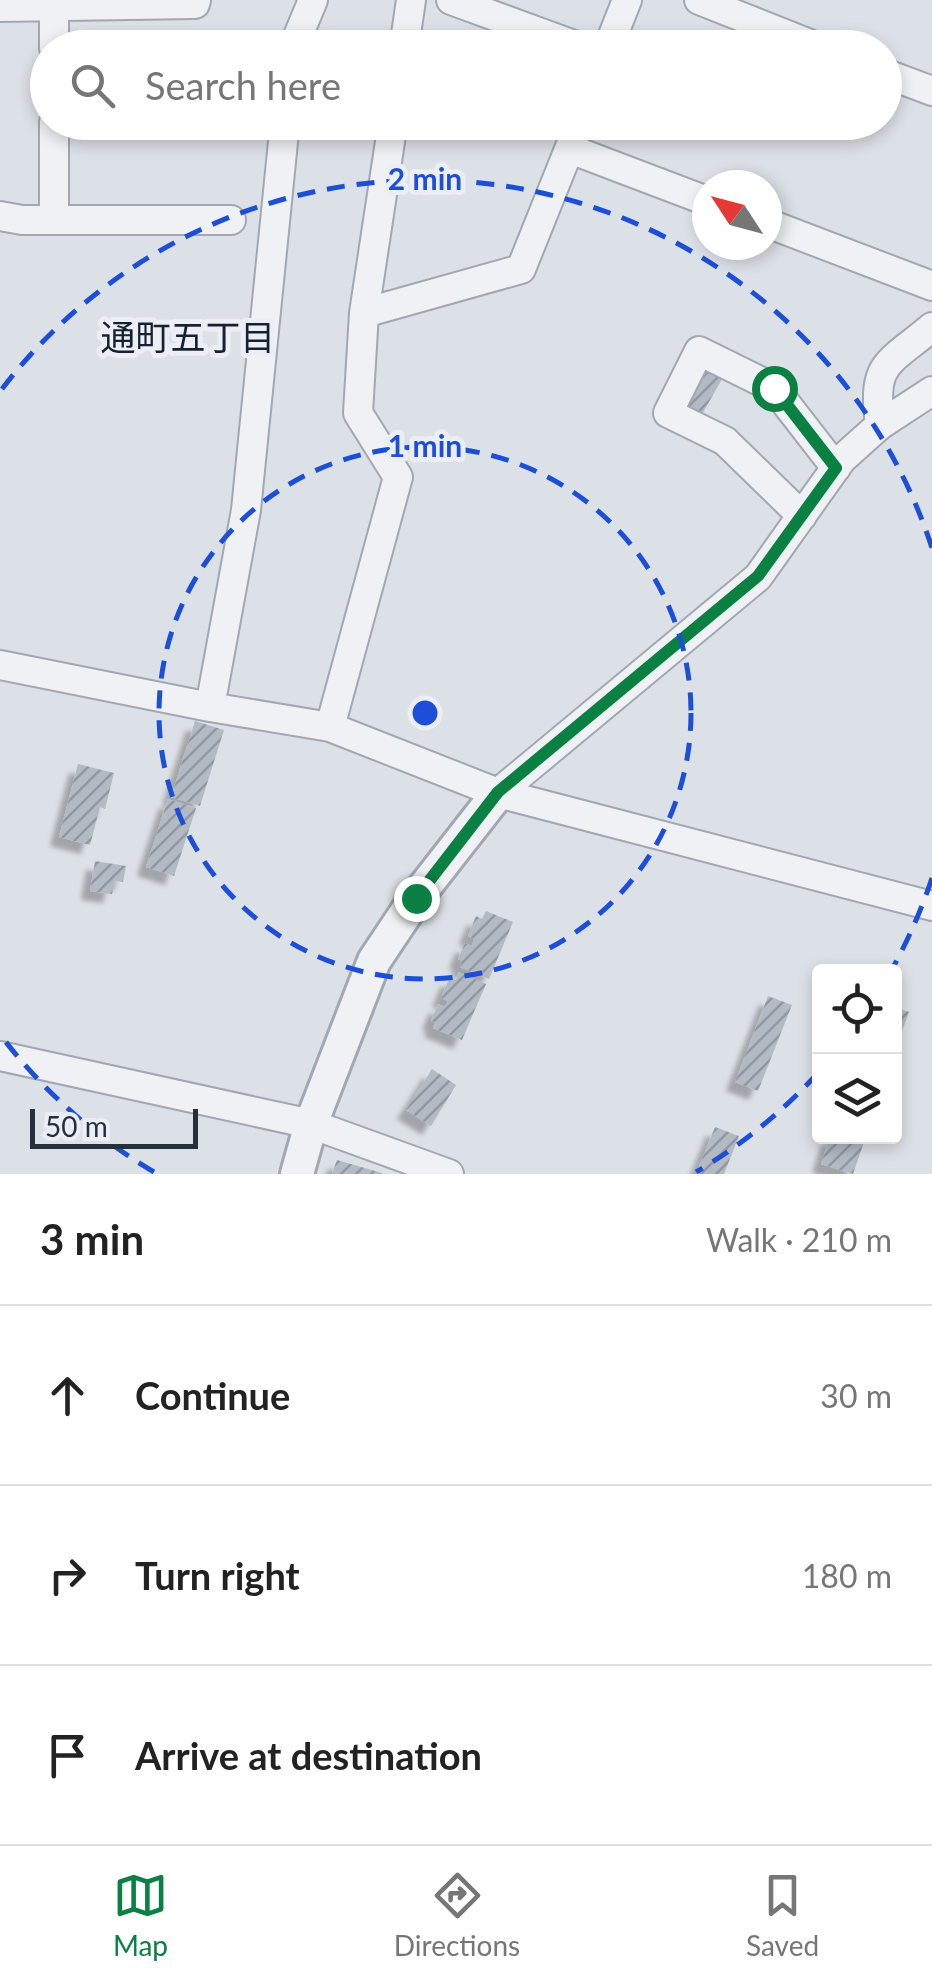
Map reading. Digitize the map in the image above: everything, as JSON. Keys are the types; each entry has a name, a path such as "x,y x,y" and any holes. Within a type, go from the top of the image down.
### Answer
{"street":[{"path":"0,7 195,4 196,0"},
{"path":"300,30 313,0"},
{"path":"407,30 411,0"},
{"path":"451,0 533,30"},
{"path":"615,30 627,0"},
{"path":"699,0 775,30"},
{"path":"54,6 54,30"},
{"path":"902,80 932,91"},
{"path":"54,140 54,220"},
{"path":"210,707 246,510 283,140"},
{"path":"330,727 398,476 358,413 364,313 390,140"},
{"path":"364,313 521,269 572,140"},
{"path":"582,140 692,194"},
{"path":"0,216 54,220 231,220"},
{"path":"782,229 932,286"},
{"path":"880,425 876,390 882,370 932,327"},
{"path":"802,516 725,442 668,413 699,351 774,388 836,468"},
{"path":"297,1174 311,1124 374,961 498,792 758,576 836,468 880,425 932,391"},
{"path":"0,665 330,727 498,792 932,906"},
{"path":"0,1056 311,1124 449,1174"}],"building":[{"path":"700,367 722,379 701,416 680,404"},
{"path":"195,721 224,730 200,806 171,797"},
{"path":"78,764 114,773 90,845 59,837"},
{"path":"168,799 196,808 174,876 146,867"},
{"path":"95,861 126,866 123,882 115,881 112,894 90,891"},
{"path":"486,911 513,922 489,979 460,967 462,961 458,959 465,943 472,946 474,939 468,936 476,916 482,919"},
{"path":"459,972 486,984 462,1040 433,1028 435,1022 431,1021 438,1004 445,1007 448,1001 441,998 450,977 456,980"},
{"path":"768,996 792,1005 758,1091 735,1082"},
{"path":"902,1010 909,1012 902,1031"},
{"path":"432,1069 456,1085 431,1126 406,1110"},
{"path":"715,1127 739,1136 724,1174 696,1174"},
{"path":"827,1144 863,1144 853,1174 821,1164"},
{"path":"337,1160 382,1173 382,1174 332,1174"}],"district":[{"name":"通町五丁目","path":"188,336"}],"route":[{"path":"416,898 498,792 758,576 836,468 774,388"}]}
